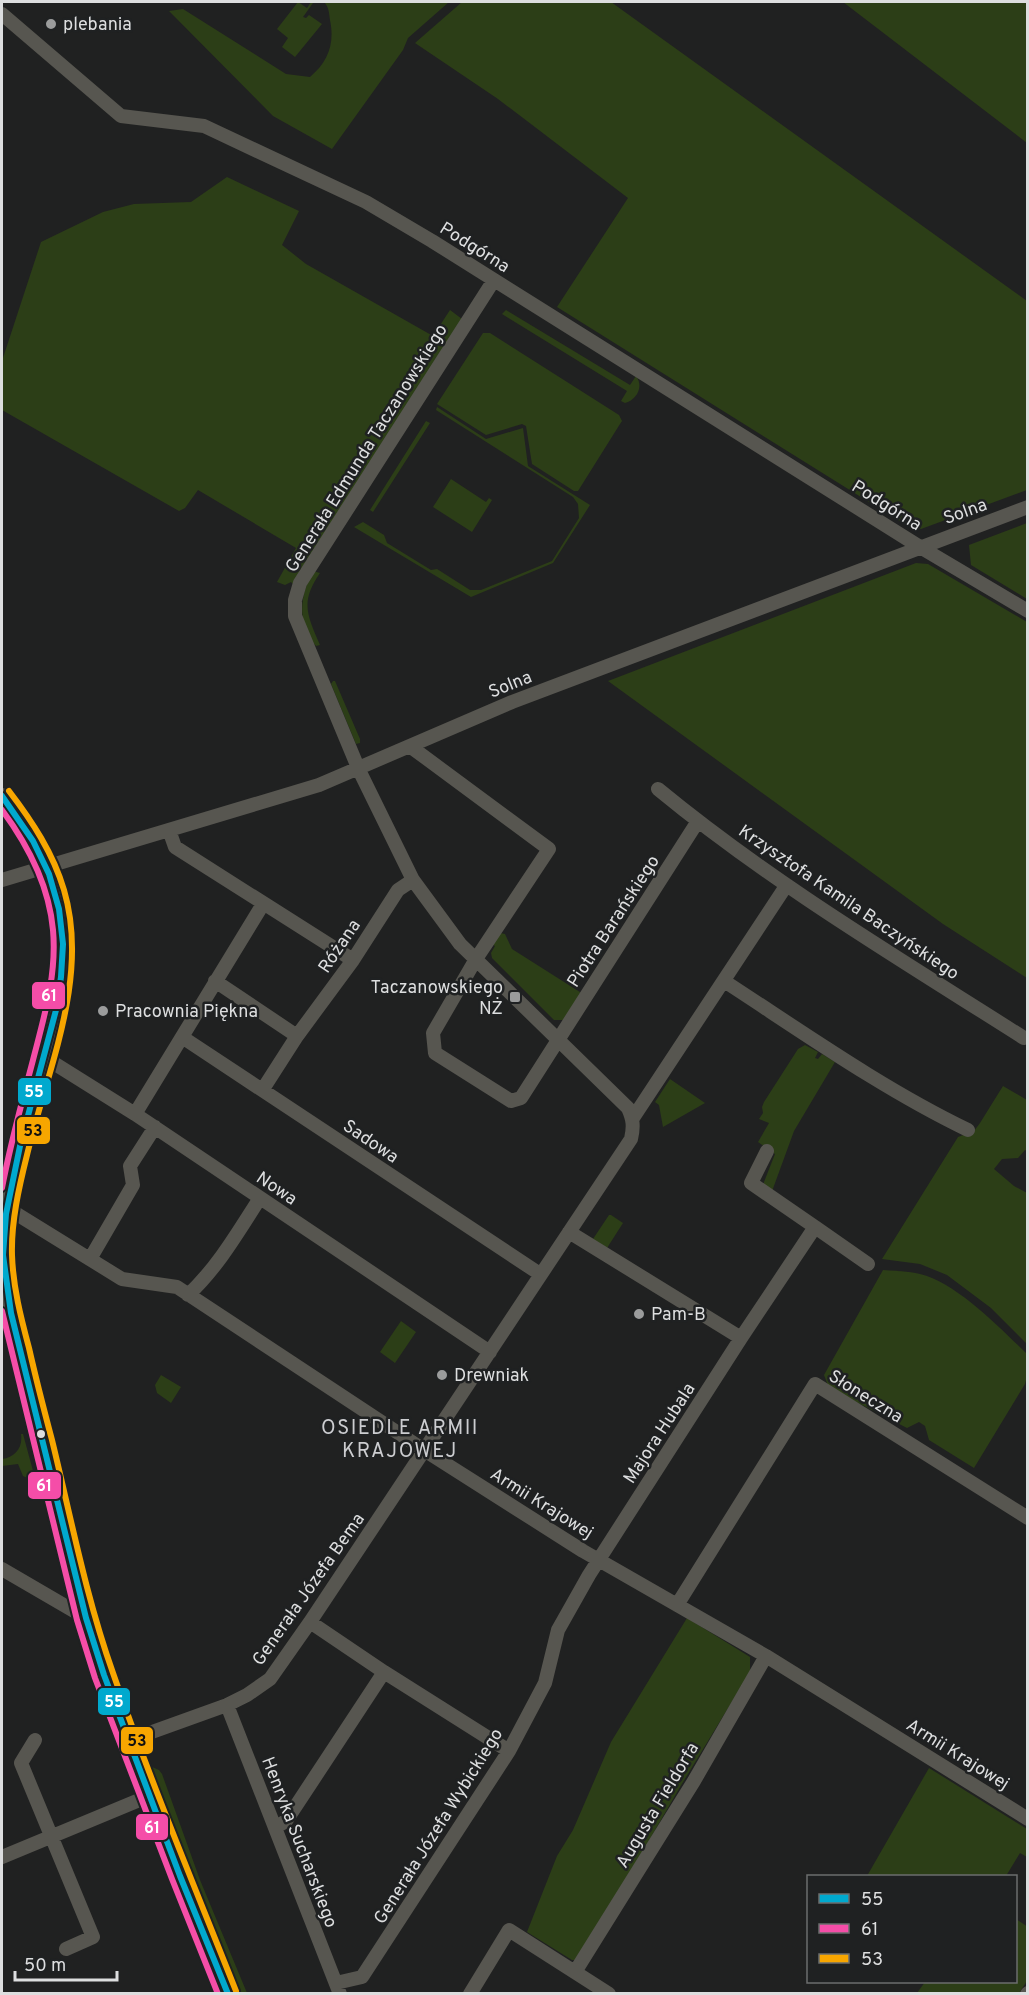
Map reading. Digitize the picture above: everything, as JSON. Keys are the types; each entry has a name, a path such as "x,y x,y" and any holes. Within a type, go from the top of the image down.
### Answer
{"street":[{"name":"Podgórna","path":"2,14 121,116 204,126 366,201 920,547 1028,611"},
{"name":"Generała Edmunda Taczanowskiego","path":"494,280 300,584 295,600 295,616 359,770 413,880 460,944 628,1108 633,1118"},
{"name":"Solna","path":"2,880 319,785 359,770 512,702 1028,507"},
{"path":"411,747 549,849 476,959"},
{"name":"Krzysztofa Kamila Baczyńskiego","path":"658,789 786,885 1024,1038"},
{"path":"2,796 30,835 46,868 63,928 63,954 54,1020 13,1177 3,1238 4,1264 14,1332 86,1618 127,1742 228,1994"},
{"name":"Piotra Barańskiego","path":"476,959 433,1033 435,1053 511,1101 522,1098 698,821"},
{"path":"169,830 175,847 353,960"},
{"name":"Różana","path":"263,1089 297,1036 353,960 398,890 413,880"},
{"path":"424,1450 631,1139 634,1129 633,1118 786,885"},
{"path":"135,1114 263,904"},
{"path":"215,981 297,1036"},
{"path":"724,981 847,1061 968,1130"},
{"name":"Sadowa","path":"182,1036 540,1274"},
{"name":"Nowa","path":"44,1057 155,1127 490,1352"},
{"path":"90,1259 134,1185 130,1166 155,1127"},
{"path":"766,1152 751,1183 868,1264"},
{"path":"189,1295 202,1282 234,1239 260,1198"},
{"name":"Armii Krajowej","path":"7,1208 122,1279 177,1287 424,1450 599,1560 766,1656 1028,1819"},
{"name":"Majora Hubala","path":"549,1666 558,1630 599,1560 814,1227"},
{"path":"569,1232 741,1338"},
{"name":"Słoneczna","path":"677,1605 815,1384 1028,1518"},
{"name":"Generała Józefa Bema","path":"127,1742 226,1705 248,1695 270,1679 424,1450"},
{"path":"2,1569 86,1618"},
{"path":"310,1622 509,1751"},
{"name":"Augusta Fieldorfa","path":"575,1972 694,1781 766,1656"},
{"name":"Generała Józefa Wybickiego","path":"338,1988 362,1977 509,1751 545,1683 549,1666"},
{"path":"276,1827 286,1821 384,1672"},
{"name":"Henryka Sucharskiego","path":"226,1705 338,1988"},
{"path":"35,1740 21,1763 93,1937 66,1949"},
{"path":"2,1857 149,1796"},
{"path":"470,1994 509,1930 609,1994"}],"green space":[{"path":"298,2 307,8 311,2 313,3 303,17 306,18 309,15 322,24 295,57 282,47 288,38 277,29"},
{"path":"324,2 449,2 408,38 403,50 332,149 273,116 169,11 183,9 286,74 310,77 326,59 331,45 329,13"},
{"path":"462,2 611,2 1027,301 1027,490 921,529 909,527 557,307 628,198 498,99 415,43"},
{"path":"843,2 1027,2 1027,143"},
{"path":"227,177 299,211 282,245 306,264 433,336 450,310 462,319 293,584 291,582 285,585 277,582 296,548 198,490 185,508 179,511 2,410 2,361 41,242 103,212 134,204 191,202"},
{"path":"506,310 630,385 636,376 639,388 636,396 625,403 621,401 627,391 502,314"},
{"path":"483,333 490,333 619,415 622,421 578,491 574,491 532,464 526,426 522,424 486,435 437,404"},
{"path":"437,407 486,439 523,428 528,466 590,505 553,563 471,597 354,527 363,522 384,535 387,543 431,570 437,569 470,590 481,590 552,561 579,518 578,504 573,497 436,410"},
{"path":"426,421 430,423 373,512 370,510"},
{"path":"451,479 486,502 489,498 492,500 472,532 433,507"},
{"path":"1028,523 1027,599 971,565 969,545"},
{"path":"916,563 928,564 1027,622 1027,978 943,924 608,681"},
{"path":"313,571 320,573 308,601 309,617 320,645 316,646 305,629 302,609 305,589"},
{"path":"335,681 360,743 356,744 331,684"},
{"path":"500,933 505,934 512,949 583,994 566,1020 554,1020 492,958 491,953 495,946 492,944"},
{"path":"805,1045 818,1052 815,1058 818,1059 822,1054 835,1062 794,1131 771,1194 764,1186 764,1182 775,1154 758,1142 769,1123 759,1119 763,1113 764,1102 798,1049"},
{"path":"670,1079 705,1103 663,1127 659,1105 655,1102"},
{"path":"1003,1086 1027,1100 1027,1151 1025,1150 1018,1158 1002,1159 994,1169 1014,1186 1027,1193 1027,1344 991,1308 947,1275 920,1264 882,1259 958,1137 974,1131"},
{"path":"609,1215 623,1223 607,1248 593,1239"},
{"path":"883,1270 920,1274 949,1287 977,1308 1027,1354 1025,1384 974,1468 929,1440 925,1426 919,1422 907,1428 829,1388 824,1375"},
{"path":"401,1321 416,1332 395,1363 380,1352"},
{"path":"161,1375 181,1387 171,1403 157,1393 155,1385"},
{"path":"21,1434 23,1434 36,1482 23,1476 18,1464 2,1466 2,1459 11,1456 19,1448"},
{"path":"687,1618 750,1657 750,1672 680,1787 580,1960 572,1960 527,1932 557,1856 573,1830 611,1742"},
{"path":"152,1767 162,1774 200,1880 247,1993 240,1993 150,1769"},
{"path":"929,1768 1027,1829 1027,1857 1020,1853 1007,1875 868,1875"},
{"path":"1017,1920 1028,1927 1027,1981 1019,1993 917,1993 924,1983 1017,1983"}],"transit line":[{"name":"53","path":"9,791 41,838 59,876 71,923 72,957 63,1024 35,1123 16,1205 12,1255 18,1302 79,1557 103,1644 157,1793 236,1991"},
{"name":"55","path":"2,796 33,841 49,874 59,909 63,944 56,1010 20,1146 6,1214 3,1255 11,1313 86,1618 104,1675 180,1876 228,1994"},
{"name":"61","path":"2,810 29,852 42,882 51,914 54,947 45,1012 2,1188"},
{"name":"61","path":"2,1311 77,1620 95,1678 218,1994"}],"place":[{"name":"plebania","path":"51,24"},
{"name":"Taczanowskiego NŻ","path":"515,997"},
{"name":"Pracownia Piękna","path":"103,1011"},
{"name":"Pam-B","path":"639,1314"},
{"name":"Drewniak","path":"442,1375"}],"district":[{"name":"OSIEDLE ARMII KRAJOWEJ","path":"400,1438"}]}
